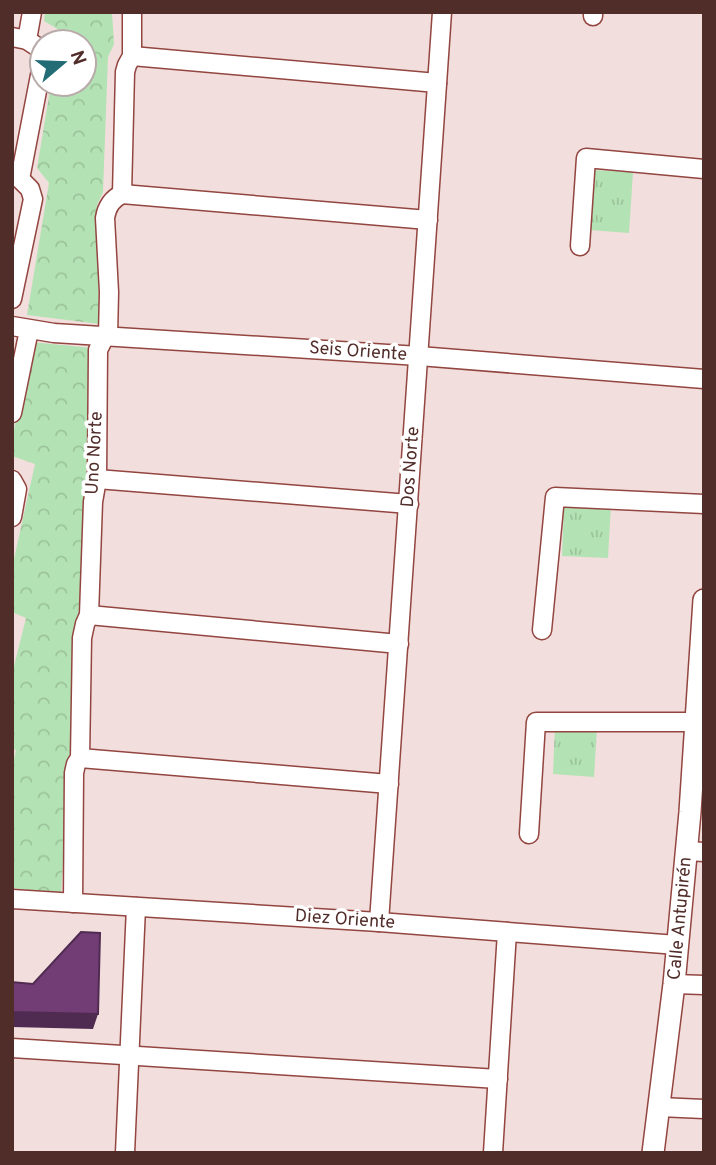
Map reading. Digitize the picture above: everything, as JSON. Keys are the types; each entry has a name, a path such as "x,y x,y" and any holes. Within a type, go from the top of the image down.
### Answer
{"street":[{"path":"27,42 32,12"},
{"name":"Uno Norte","path":"74,903 74,773 80,758 82,638 89,615 93,502 97,479 98,350 108,336 105,218 110,203 122,194 125,72 132,56 132,12"},
{"name":"Dos Norte","path":"379,922 442,12"},
{"path":"132,56 437,83"},
{"path":"12,299 33,199 30,189 16,179 34,98"},
{"path":"580,246 586,158 704,169"},
{"path":"122,194 428,220"},
{"path":"12,414 21,328"},
{"name":"Seis Oriente","path":"21,328 704,379"},
{"path":"97,479 409,504"},
{"path":"12,480 17,489 12,517"},
{"path":"542,630 555,496 704,504"},
{"name":"Calle Antupirén","path":"653,1153 677,945 695,851 704,600"},
{"path":"89,615 399,644"},
{"path":"529,834 536,722 700,722"},
{"path":"80,758 389,784"},
{"name":"Diez Oriente","path":"12,899 379,922 677,945"},
{"path":"125,1153 136,907"},
{"path":"493,1153 508,932"},
{"path":"674,984 704,985"},
{"path":"12,1048 498,1079"},
{"path":"659,1107 704,1109"}],"green space":[{"path":"45,12 112,12 114,44 108,57 103,192 97,205 99,324 27,315 49,183 37,168 49,98 98,98 98,28 56,28 44,21"},
{"path":"592,170 633,172 629,233 589,230"},
{"path":"31,342 93,348 61,894 12,888 12,768 16,750 12,749 12,674 26,618 12,612 12,568 35,464 12,456 12,440"},
{"path":"564,503 611,505 608,558 562,556"},
{"path":"555,726 597,728 594,777 553,774"}],"building":[{"path":"81,932 100,933 98,1014 12,1012 12,982 33,984"}]}
